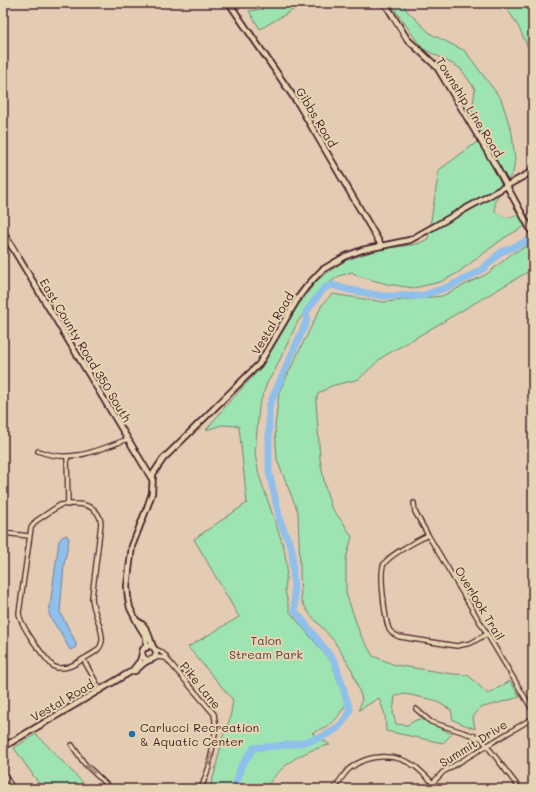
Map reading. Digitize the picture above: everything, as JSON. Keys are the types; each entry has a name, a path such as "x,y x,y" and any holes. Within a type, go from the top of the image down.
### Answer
{"street":[{"name":"Gibbs Road","path":"229,3 299,105 381,245"},
{"name":"Township Line Road","path":"385,3 407,39 437,67 507,186 533,234"},
{"name":"Vestal Road","path":"146,648 146,637 130,608 128,598 129,570 132,546 152,493 152,479 154,470 163,459 259,364 298,298 313,278 333,262 362,250 410,240 533,171"},
{"name":"East County Road 350 South","path":"3,232 152,479"},
{"path":"38,451 47,455 67,456 88,454 128,439"},
{"path":"67,456 68,505"},
{"name":"Overlook Trail","path":"414,503 415,512 428,535 533,711"},
{"path":"68,505 86,505 92,507 98,513 101,523 92,606 102,634 102,641 98,650 83,660 66,668 61,669 50,663 21,621 20,610 29,536 31,528 36,521 56,507 68,505"},
{"path":"3,533 29,536"},
{"path":"428,535 391,556 382,566 381,573 386,620 390,631 396,636 400,637 457,646 471,643 487,634"},
{"name":"Vestal Road","path":"137,620 148,632 154,648"},
{"path":"132,671 140,661 143,650 149,646 154,648 156,654 151,659 144,658 142,654"},
{"name":"Pike Lane","path":"154,648 166,656 166,658 214,714 216,728 208,767 201,789"},
{"name":"Pike Lane","path":"151,659 158,657 166,658"},
{"name":"Vestal Road","path":"3,747 100,689 132,671 135,671 151,659"},
{"path":"83,660 100,689"},
{"path":"416,709 434,723 479,737 484,740 520,789"},
{"name":"Summit Drive","path":"427,789 443,772 533,718"},
{"path":"72,746 84,763 111,789"},
{"path":"334,789 341,778 356,765 367,759 386,757 401,760 412,765 439,789"},
{"path":"3,772 13,789"}],"green space":[{"path":"259,3 305,3 260,29 249,11 263,9"},
{"name":"Talon Stream Park","path":"390,3 404,3 406,10 431,34 465,51 501,99 512,133 515,160 513,172 495,201 495,212 507,218 519,214 525,226 504,238 456,274 440,282 414,288 387,284 358,276 352,272 339,276 320,290 297,323 275,370 267,383 259,406 255,454 259,475 284,548 287,566 285,591 290,612 332,663 346,704 332,723 312,733 330,745 310,751 293,760 271,780 265,789 209,789 214,775 223,736 230,719 233,700 188,647 239,617 194,539 247,503 239,426 222,425 206,430 229,402 262,367 298,306 317,280 344,261 377,250 417,244 428,239 439,170 484,137 472,113 475,89 460,68 422,48"},
{"path":"504,3 516,3 533,11 533,58 519,28"},
{"path":"533,243 533,271 526,273 381,358 359,379 331,386 318,394 316,401 320,459 325,486 331,507 352,537 346,559 346,593 360,634 373,656 395,665 468,675 488,694 510,681 520,697 480,708 473,717 475,729 453,720 451,710 434,700 405,694 395,696 393,713 396,724 407,725 421,719 452,734 443,743 386,731 385,715 379,698 359,710 362,699 352,670 334,641 309,613 301,600 298,512 277,460 275,427 279,392 322,305 332,294 384,302 442,296 487,274 513,253"},
{"path":"36,734 89,789 41,789 42,788 14,748"}],"water":[{"path":"67,535 69,539 64,565 60,612 76,643 76,647 70,650 61,633 51,619 49,613 59,541 62,537"}],"waterway":[{"path":"235,789 241,766 254,748 288,745 313,740 334,730 342,723 350,710 335,662 295,611 292,549 281,524 269,472 269,406 307,320 306,312 324,288 333,285 345,289 382,296 421,296 448,287 485,267 501,252 528,241 533,236"}],"place":[{"name":"Carlucci Recreation & Aquatic Center","path":"132,734"}]}
